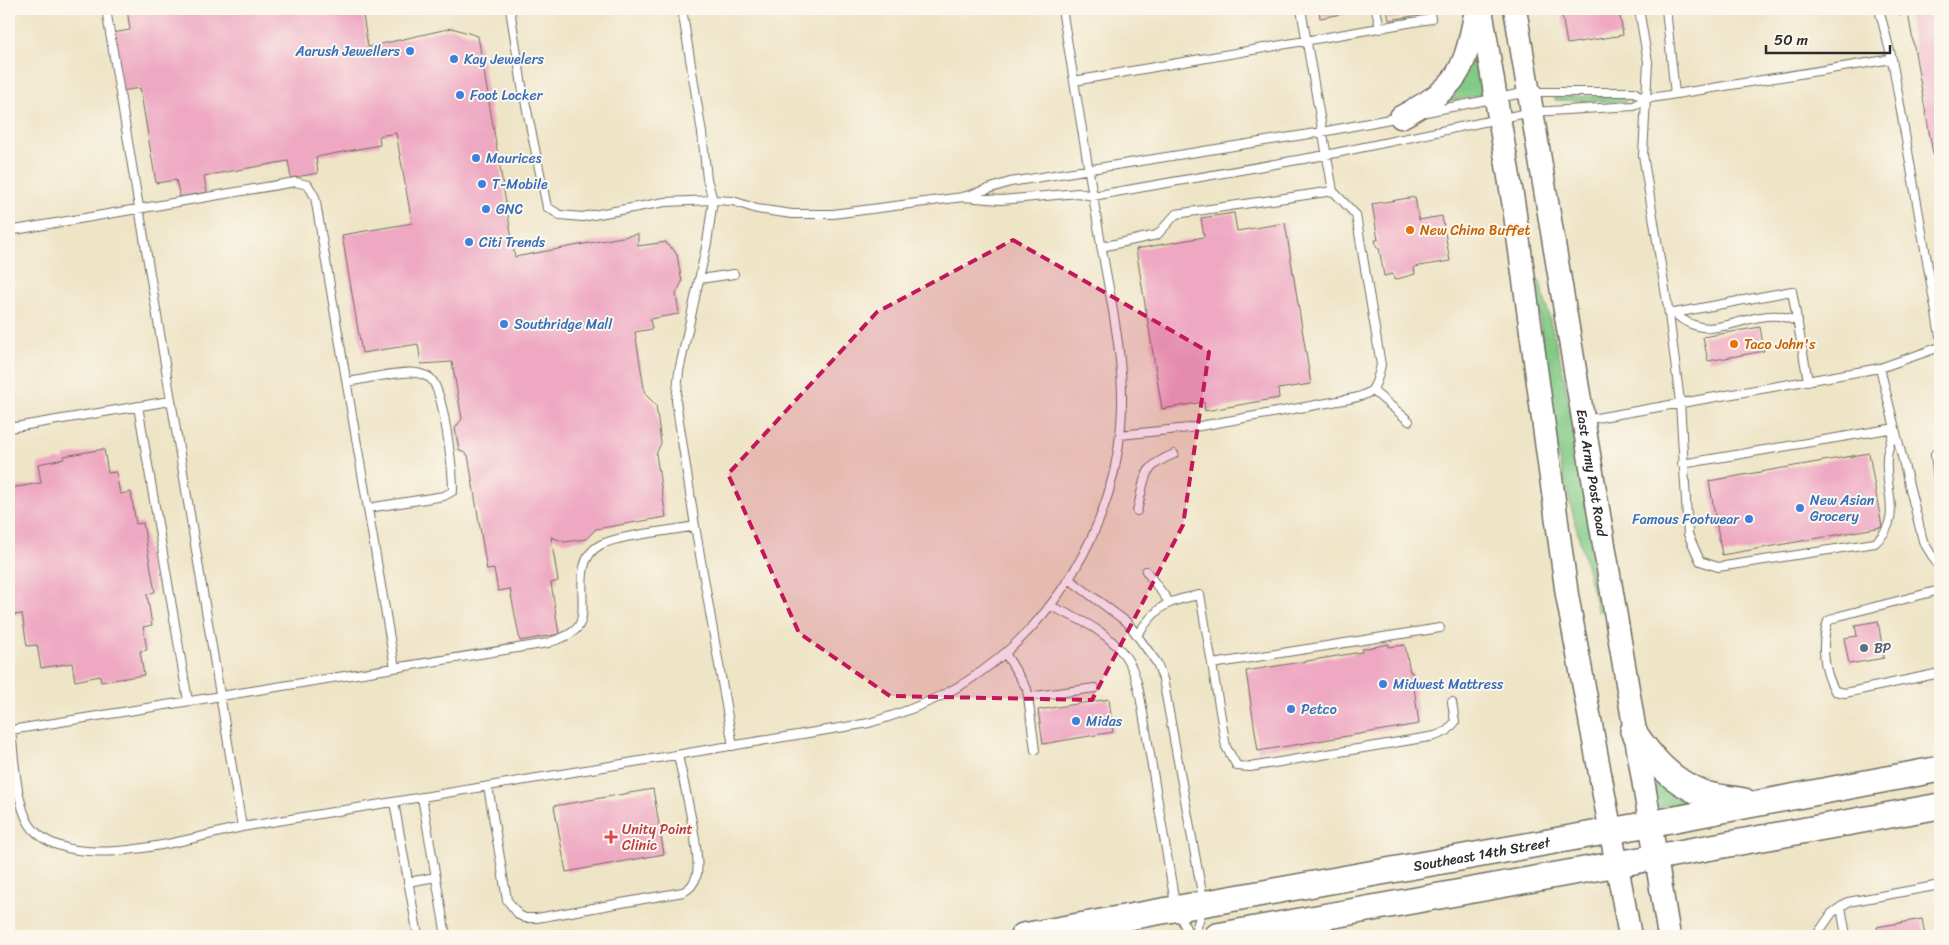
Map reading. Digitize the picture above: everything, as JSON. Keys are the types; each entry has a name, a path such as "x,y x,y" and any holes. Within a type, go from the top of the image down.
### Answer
{"main road":[{"path":"1401,117 1445,90 1459,74 1469,47 1476,9"},
{"path":"1481,9 1498,108 1567,595 1630,936"},
{"name":"East Army Post Road","path":"1515,9 1668,936"},
{"path":"1633,731 1650,757 1665,771 1702,793 1759,803"},
{"name":"Southeast 14th Street","path":"1023,936 1610,832 1940,768"},
{"path":"1217,936 1940,806"}],"lane":[{"path":"106,9 242,827"},
{"path":"510,9 522,86 547,206 560,215 582,217 665,202 713,200 733,201 757,209 792,214 833,214 963,197 1010,182 1322,132 1401,117 1498,108 1530,102 1634,106 1645,99 1892,59"},
{"path":"682,9 702,133 707,179 713,200 700,279 679,370 676,400 695,526 733,746"},
{"path":"695,526 625,538 600,545 587,560 582,578 582,608 579,626 566,637 548,643 11,730 22,808 32,829 51,843 72,850 91,853 120,851 242,827 869,723 903,713 935,699 965,682 1005,653 1020,640 1050,606 1083,556 1098,525 1110,492 1120,435 1122,388 1119,353 1062,9"},
{"path":"1120,435 1189,428 1349,400 1366,396 1376,386 1381,365 1356,215 1333,191 1302,9"},
{"path":"1376,9 1380,29"},
{"path":"1074,82 1431,19 1429,9"},
{"path":"1639,9 1648,62 1643,155 1671,313 1680,402 1682,464 1688,534 1700,561 1718,567 1875,543 1884,535 1891,523 1886,458 1895,428"},
{"path":"1666,9 1675,94"},
{"path":"1879,9 1892,59 1940,336"},
{"path":"963,197 1001,200 1078,193 1093,196 1326,155 1498,108 1530,102 1634,92 1645,99"},
{"path":"9,231 295,182 308,185 315,197 395,668"},
{"path":"1101,247 1157,235 1176,214 1333,191"},
{"path":"700,279 734,274"},
{"path":"1671,313 1792,291 1808,381"},
{"path":"1671,313 1685,322 1701,328 1779,316 1798,321"},
{"path":"1584,420 1880,368 1940,347"},
{"path":"1880,368 1923,540 1940,569"},
{"path":"347,382 414,372 430,378 438,391 449,451 453,491 444,496 368,508"},
{"path":"1372,390 1409,420"},
{"path":"9,428 170,401"},
{"path":"138,406 188,702"},
{"path":"1682,464 1895,428"},
{"path":"1137,511 1148,468 1156,461 1174,454"},
{"path":"1940,454 1935,454 1940,498"},
{"path":"1146,571 1169,602"},
{"path":"1069,579 1128,623 1157,662 1163,679 1204,904 1192,936"},
{"path":"1940,590 1839,616 1828,621 1824,637 1827,677 1835,691 1845,694 1940,673"},
{"path":"1138,635 1154,613 1169,602 1174,599 1200,595 1226,746 1237,766 1250,767 1435,736 1447,731 1454,722 1452,702"},
{"path":"1050,606 1096,628 1107,637 1130,664 1137,683 1143,713 1176,909 1192,936"},
{"path":"1212,664 1440,628"},
{"path":"1005,653 1025,683 1035,750"},
{"path":"1028,697 1095,688"},
{"path":"488,786 507,900 519,916 537,918 683,892 689,889 696,878 697,859 678,755"},
{"path":"422,797 446,936"},
{"path":"394,802 418,936"},
{"path":"408,882 436,877"},
{"path":"1816,936 1832,913 1848,902 1940,885"},
{"path":"1841,907 1846,936"}],"highlighted area":[{"path":"1013,240 1209,352 1183,525 1092,700 890,696 799,633 728,474 877,312"}],"green space":[{"path":"1473,60 1482,95 1442,102"},
{"path":"1555,96 1626,97 1626,102 1555,100"},
{"path":"1540,281 1563,371 1604,611 1598,612 1555,444 1535,282"},
{"path":"1653,773 1693,801 1658,808"}],"building":[{"name":"Southridge Mall","path":"127,9 362,9 368,47 452,28 478,36 515,257 638,234 638,246 666,242 673,249 677,255 682,282 676,294 679,314 650,319 652,329 635,332 645,394 656,405 661,443 656,454 666,517 596,529 586,539 565,542 551,537 558,581 551,583 559,634 520,641 510,589 498,591 494,569 487,570 468,455 459,450 455,428 462,419 452,362 421,364 418,344 362,353 342,235 412,223 396,133 379,136 380,145 316,157 318,173 291,178 288,161 204,176 207,192 180,197 176,180 156,183 140,88 122,91 112,33 130,30"},
{"path":"1319,9 1346,9 1347,13 1320,18"},
{"path":"1387,9 1424,9 1424,14 1389,20"},
{"path":"1561,9 1619,9 1623,35 1567,44"},
{"path":"1898,9 1940,9 1940,193 1908,13 1899,15"},
{"name":"New China Buffet","path":"1415,197 1419,220 1442,216 1450,261 1414,267 1415,274 1394,280 1393,274 1384,276 1379,248 1377,248 1375,240 1378,240 1372,204"},
{"path":"1234,213 1237,231 1285,223 1311,384 1278,389 1279,398 1205,411 1204,402 1162,409 1136,249 1204,237 1201,218"},
{"name":"Taco John's","path":"1760,327 1764,351 1708,361 1703,337"},
{"path":"104,449 108,473 116,472 120,494 131,492 136,524 143,523 155,592 147,594 152,625 143,627 147,650 140,651 144,675 101,682 100,676 75,681 72,663 41,668 37,645 27,646 22,614 12,615 9,594 9,513 14,512 10,488 41,483 38,464 64,459 64,456"},
{"path":"1869,453 1882,527 1722,555 1709,481"},
{"name":"BP","path":"1878,621 1884,658 1849,664 1844,638 1857,636 1855,625"},
{"path":"1389,644 1389,647 1405,645 1410,672 1412,672 1419,724 1258,751 1246,671 1362,652 1362,649"},
{"name":"Midas","path":"1109,699 1113,732 1043,744 1038,710"},
{"name":"Unity Point Clinic","path":"653,789 664,854 566,872 554,806"},
{"path":"1922,919 1925,936 1878,936 1877,927"}],"place":[{"name":"Aarush Jewellers","path":"410,51"},
{"name":"Kay Jewelers","path":"454,59"},
{"name":"Foot Locker","path":"460,95"},
{"name":"Maurices","path":"476,158"},
{"name":"T-Mobile","path":"482,184"},
{"name":"GNC","path":"486,209"},
{"name":"New China Buffet","path":"1410,230"},
{"name":"Citi Trends","path":"469,242"},
{"name":"Southridge Mall","path":"504,324"},
{"name":"Taco John's","path":"1734,344"},
{"name":"New Asian Grocery","path":"1800,508"},
{"name":"Famous Footwear","path":"1749,519"},
{"name":"BP","path":"1864,648"},
{"name":"Midwest Mattress","path":"1383,684"},
{"name":"Petco","path":"1291,709"},
{"name":"Midas","path":"1076,721"},
{"name":"Unity Point Clinic","path":"611,837"}]}
